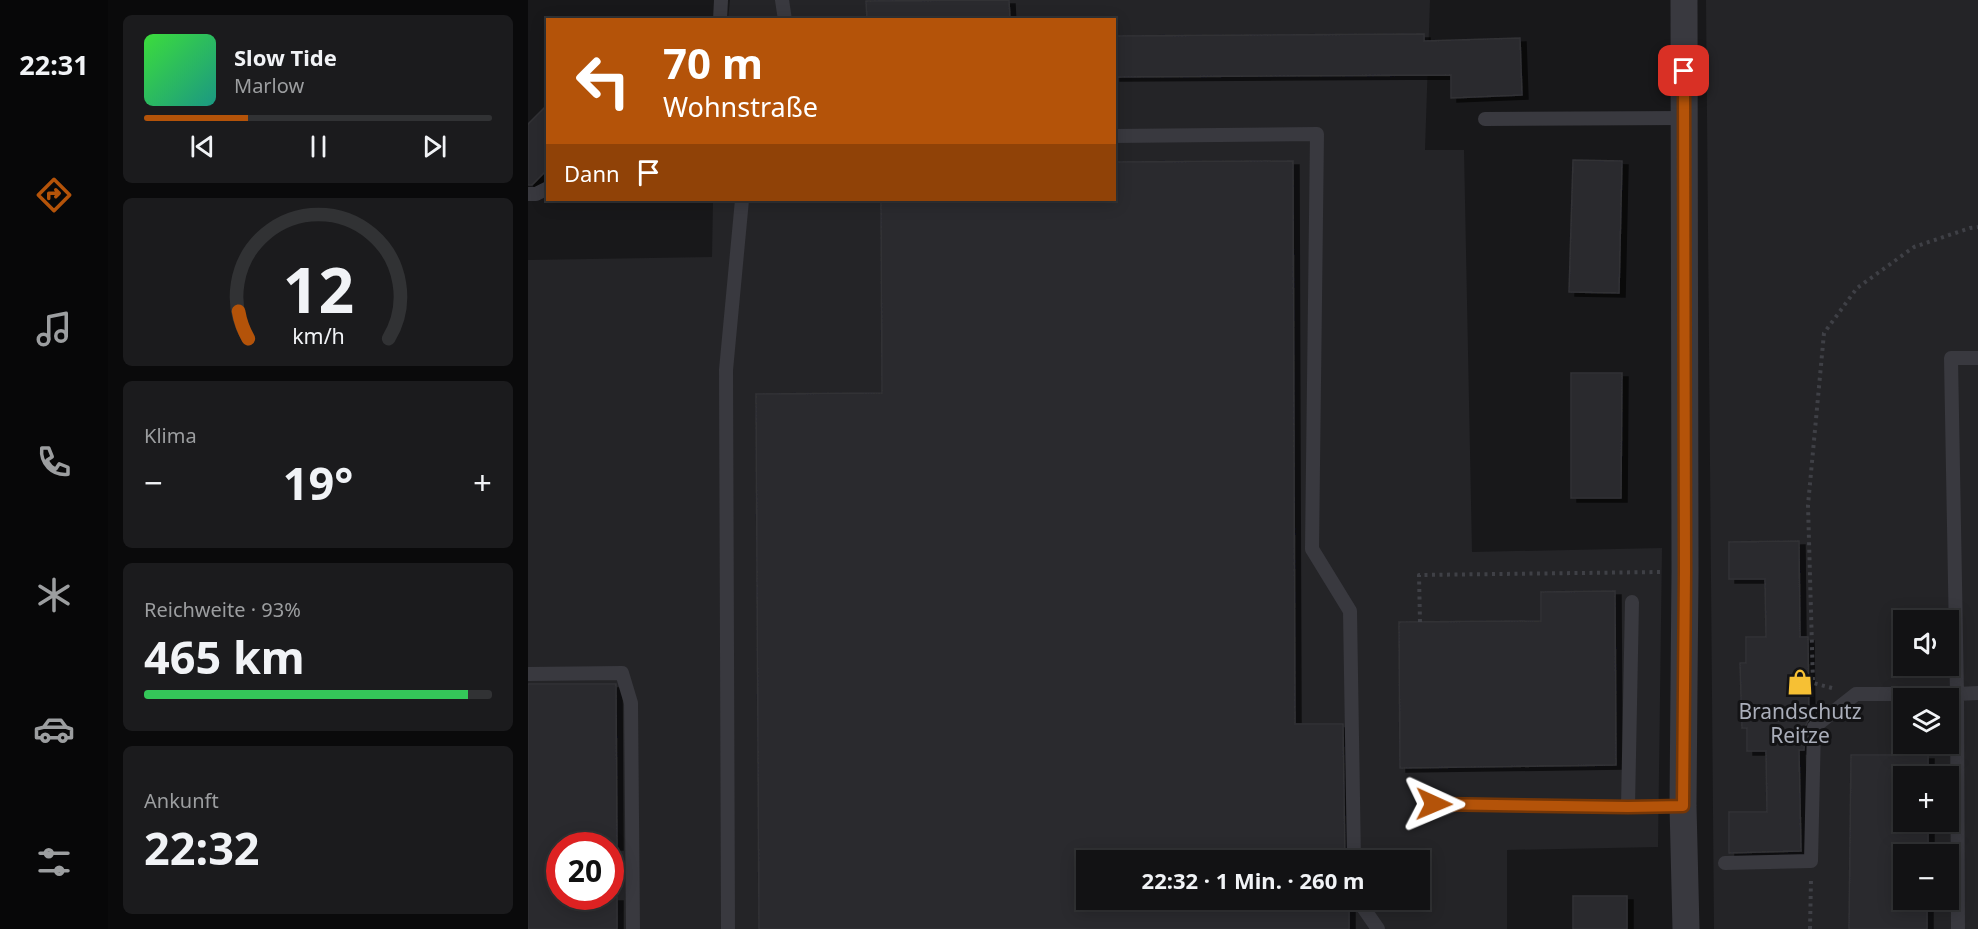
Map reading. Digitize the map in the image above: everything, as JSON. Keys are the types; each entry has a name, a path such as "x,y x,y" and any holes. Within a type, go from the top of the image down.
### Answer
{"street":[{"path":"1684,0 1683,806 1686,929"}],"lane":[{"path":"720,18 721,0"},
{"path":"782,0 785,18"},
{"path":"1485,119 1684,118"},
{"path":"1116,136 1317,134 1312,549 1350,611 1353,850"},
{"path":"528,194 536,194 546,189"},
{"path":"728,929 726,370 742,201"},
{"path":"1958,688 1951,358 1978,358"},
{"path":"1628,807 1632,602"},
{"path":"528,674 622,673 631,703 633,929"},
{"path":"1959,693 1978,693"},
{"path":"1725,863 1811,861 1814,727 1856,694 1893,694"},
{"path":"1958,754 1958,929"},
{"path":"1434,804 1683,806"},
{"path":"1365,910 1378,929"}],"path":[{"path":"1856,694 1813,683 1808,505 1824,333 1857,288 1914,247 1978,227"},
{"path":"1420,622 1419,575 1685,572"},
{"path":"1810,929 1811,861"}],"shaded area":[{"path":"730,0 1430,0 1425,150 1464,150 1472,552 1662,548 1658,847 1507,850 1507,929 528,929 528,260 712,257 713,201 1116,201 1116,18 728,18"},
{"path":"1706,0 1978,0 1978,929 1714,929"}],"building":[{"path":"1009,0 1010,18 867,18 866,1"},
{"path":"1424,34 1424,41 1520,38 1522,95 1451,98 1451,75 1116,77 1116,36"},
{"path":"546,106 546,171 532,185 528,185 528,124"},
{"path":"1573,160 1622,161 1619,293 1569,292"},
{"path":"1293,161 1295,724 1343,724 1345,850 1076,850 1076,910 1349,910 1349,929 759,929 756,394 882,393 881,201 1116,201 1116,162"},
{"path":"1571,373 1622,373 1621,498 1571,498"},
{"path":"1799,541 1800,637 1808,637 1809,719 1805,727 1804,750 1799,750 1801,851 1729,853 1729,812 1767,812 1766,751 1747,751 1747,728 1742,728 1740,663 1746,663 1746,637 1766,637 1765,579 1729,579 1729,542"},
{"path":"1615,591 1616,765 1400,768 1399,622 1541,621 1541,592"},
{"path":"528,684 616,684 617,832 546,832 546,910 617,910 617,929 528,929"},
{"path":"1851,755 1928,755 1928,766 1893,766 1893,832 1928,832 1928,844 1893,844 1893,910 1927,910 1927,929 1849,929"},
{"path":"1573,896 1627,896 1627,929 1573,929"}],"place":[{"name":"Brandschutz Reitze","path":"1800,682"}],"route":[{"path":"1434,804 1683,806 1684,71"}]}
